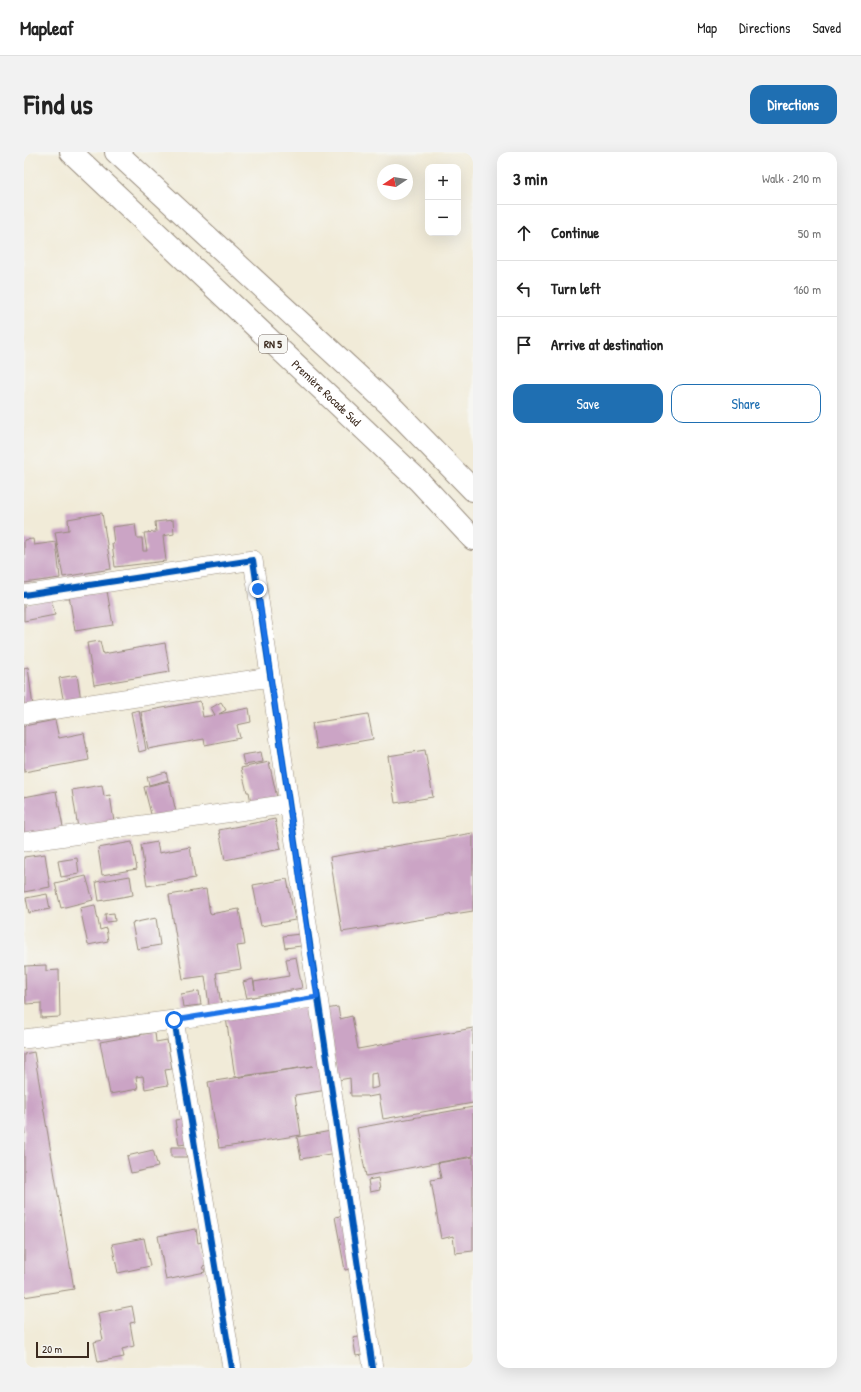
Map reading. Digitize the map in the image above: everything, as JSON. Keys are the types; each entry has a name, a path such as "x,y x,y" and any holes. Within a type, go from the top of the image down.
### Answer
{"highway":[{"name":"Première Rocade Sud","path":"71,152 419,482 473,539"},
{"path":"116,152 393,408 473,490"}],"street":[{"path":"24,594 253,560 373,1368"},
{"path":"24,714 270,677"},
{"path":"24,842 289,804"},
{"path":"24,1039 174,1020 317,997"},
{"path":"174,1020 232,1368"}],"building":[{"path":"102,513 111,569 63,577 55,532 69,530 68,519"},
{"path":"173,520 174,534 163,536 166,561 115,567 112,527 135,524 137,538 142,538 143,551 147,551 144,533 156,532 155,522"},
{"path":"33,539 34,545 56,542 60,578 24,583 24,540"},
{"path":"107,591 113,625 75,631 69,595"},
{"path":"51,597 55,615 24,621 24,604"},
{"path":"100,641 103,654 165,643 170,672 94,685 87,643"},
{"path":"28,667 33,707 24,708 24,668"},
{"path":"77,675 81,700 64,703 59,678"},
{"path":"200,701 203,717 215,715 211,708 221,702 226,710 219,714 249,708 251,722 237,725 240,738 205,745 204,739 148,749 141,712"},
{"path":"139,710 146,750 139,752 131,712"},
{"path":"368,714 373,739 316,749 312,723"},
{"path":"55,720 59,738 84,733 89,760 24,772 24,726"},
{"path":"425,750 433,797 395,803 388,756"},
{"path":"261,752 263,762 244,765 242,755"},
{"path":"269,762 278,802 252,808 249,792 247,792 241,768"},
{"path":"166,772 168,780 149,785 147,777"},
{"path":"169,781 176,812 152,818 144,787"},
{"path":"102,785 104,796 110,795 114,822 78,828 72,790"},
{"path":"56,791 64,832 24,839 24,797"},
{"path":"275,819 281,849 225,860 219,830"},
{"path":"473,833 473,911 342,932 330,857"},
{"path":"132,842 137,869 102,875 98,848"},
{"path":"157,842 159,853 190,847 195,878 147,886 141,845"},
{"path":"45,854 50,887 24,892 24,857"},
{"path":"77,858 79,874 61,877 58,861"},
{"path":"86,876 93,900 61,908 55,883"},
{"path":"130,876 133,895 99,901 96,882"},
{"path":"287,879 295,920 261,926 253,885"},
{"path":"206,889 210,914 239,909 245,945 237,946 241,969 216,973 221,1004 209,1005 205,976 183,979 169,895"},
{"path":"47,894 50,909 29,913 26,898"},
{"path":"95,905 100,930 106,928 108,941 88,945 80,908"},
{"path":"114,913 115,921 106,922 105,914"},
{"path":"156,918 160,945 137,949 132,923"},
{"path":"300,934 301,946 285,948 283,936"},
{"path":"296,957 302,988 247,998 243,982 253,979 255,990 254,982 289,976 286,959"},
{"path":"46,965 46,971 59,970 60,1017 41,1018 41,1003 26,1004 25,966"},
{"path":"199,991 201,1005 183,1007 181,994"},
{"path":"310,1006 327,1090 295,1095 301,1135 219,1148 208,1082 313,1066 235,1077 226,1018"},
{"path":"338,1007 340,1019 352,1016 358,1049 473,1028 473,1103 383,1119 379,1095 368,1097 351,1096 350,1078 338,1080 326,1009","holes":["377,1073 379,1087 371,1089 371,1074"]},
{"path":"155,1032 156,1042 167,1040 172,1069 165,1070 168,1085 145,1089 143,1076 136,1077 138,1089 110,1094 100,1042"},
{"path":"34,1052 74,1289 24,1297 24,1054"},
{"path":"473,1107 473,1156 366,1176 357,1128"},
{"path":"190,1118 194,1143 179,1145 175,1120"},
{"path":"337,1130 341,1152 301,1159 297,1137"},
{"path":"171,1147 186,1147 187,1157 171,1157"},
{"path":"153,1150 158,1167 131,1173 127,1156"},
{"path":"473,1157 473,1251 455,1253 453,1236 441,1239 431,1180 441,1178 438,1163"},
{"path":"378,1178 380,1190 370,1192 368,1180"},
{"path":"350,1214 360,1267 345,1270 335,1217"},
{"path":"196,1229 198,1243 201,1242 206,1265 203,1266 205,1272 166,1280 158,1236"},
{"path":"144,1238 150,1266 118,1273 112,1244"},
{"path":"132,1306 135,1322 130,1323 134,1346 122,1349 124,1357 98,1362 94,1342 103,1340 98,1313"},
{"path":"364,1336 367,1354 356,1356 353,1338"}],"cycle path":[{"path":"24,595 253,560 373,1368"},
{"path":"174,1020 232,1368"}],"route":[{"path":"174,1020 317,997 258,589"}]}
